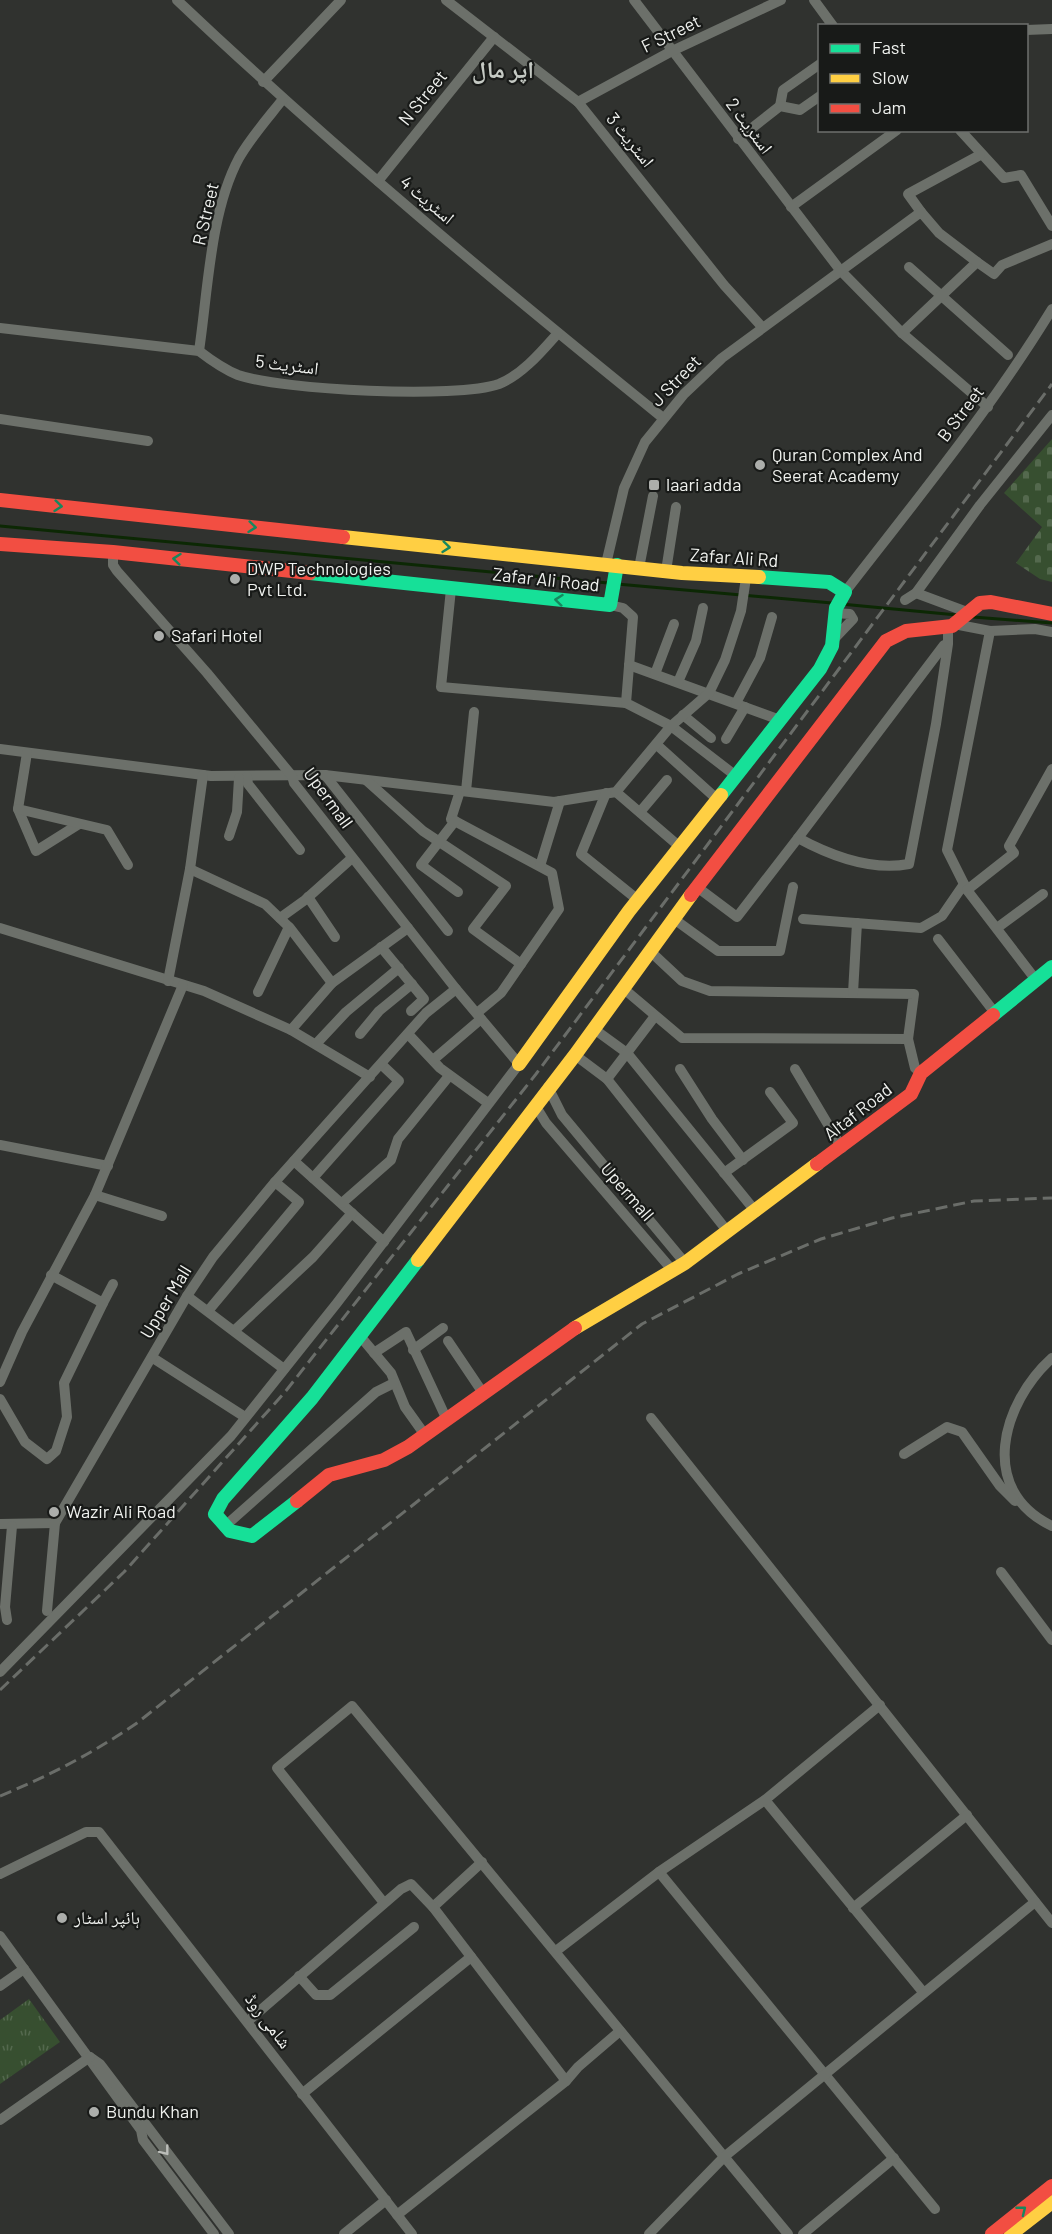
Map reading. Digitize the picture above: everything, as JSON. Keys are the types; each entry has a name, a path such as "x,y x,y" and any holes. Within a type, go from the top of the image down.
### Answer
{"street":[{"name":"اسٹریٹ 4","path":"177,0 263,82 378,181 663,418"},
{"path":"263,82 341,0"},
{"name":"اسٹریٹ 3","path":"446,0 578,102 724,285 762,327"},
{"name":"اسٹریٹ 2","path":"634,0 840,270 902,333 988,406"},
{"name":"F Street","path":"578,102 672,51 781,0"},
{"path":"814,0 832,24"},
{"path":"1028,30 1052,30"},
{"name":"N Street","path":"378,181 494,37"},
{"path":"738,139 780,106 783,90 818,65"},
{"path":"780,106 800,110 818,97"},
{"name":"R Street","path":"199,351 217,228 226,192 239,159 283,99"},
{"path":"791,207 894,132"},
{"path":"962,132 980,155 1004,178 1021,175 1052,226"},
{"path":"980,155 908,194 939,233 994,274 1002,265 1052,244"},
{"name":"J Street","path":"613,569 624,488 645,442 663,418 722,358 921,212"},
{"path":"902,333 977,262"},
{"path":"909,267 1008,355"},
{"name":"B Street","path":"838,604 988,406 1017,366 1052,309"},
{"path":"0,328 199,351"},
{"name":"اسٹریٹ 5","path":"199,351 218,367 240,375 283,384 440,392 499,384 536,358 558,333"},
{"path":"905,600 916,593 980,504 1052,415"},
{"path":"0,419 148,441"},
{"path":"639,568 653,496"},
{"name":"Zafar Ali Road","path":"0,500 613,569 611,602 451,589 113,552 0,544"},
{"path":"666,571 676,507"},
{"name":"Upermall","path":"113,552 113,565 117,571 207,673 292,776 294,783 352,858 519,1064"},
{"name":"Zafar Ali Rd","path":"613,569 639,568 666,571 745,584 829,582 838,604"},
{"path":"638,900 581,854 611,793 657,745 671,726 708,693 725,660 741,611 745,584"},
{"path":"451,589 441,687 626,703 671,726 736,776"},
{"path":"916,593 958,620 990,631 1035,629 1052,632"},
{"path":"611,602 623,608 633,617 626,703"},
{"path":"394,1383 376,1392 225,1527 215,1514 223,1499 312,1398 360,1336 548,1087 576,1054 697,887 878,649 891,638 906,631 958,620 980,603 991,602 1052,614"},
{"path":"834,639 838,604"},
{"path":"0,1672 231,1436 384,1242 519,1064 638,900 820,669 834,639 853,617 838,604"},
{"path":"678,682 696,641 703,608"},
{"path":"726,740 760,658 772,617"},
{"path":"798,838 831,856 893,867 909,864 948,644 958,620"},
{"path":"655,674 674,624"},
{"path":"990,631 947,850 965,887 1036,981"},
{"path":"697,887 737,917 944,645 948,644"},
{"path":"629,665 780,720"},
{"path":"433,1060 501,993 559,909 552,873 452,819 463,791 474,712"},
{"path":"683,716 711,738"},
{"path":"657,745 718,800"},
{"path":"0,749 203,775 243,777 325,775 560,801 611,793 640,812 680,847"},
{"path":"27,753 18,809 36,850 79,824"},
{"path":"803,919 921,928 942,916 965,887 1014,853 1009,846 1052,769"},
{"path":"168,981 190,868 203,775"},
{"path":"325,775 448,931"},
{"path":"229,836 237,812 243,777"},
{"path":"243,777 300,850"},
{"path":"366,780 423,831 440,840 506,886 473,929 521,964"},
{"path":"640,812 667,780"},
{"path":"540,866 560,801"},
{"path":"18,809 107,830 128,865"},
{"path":"455,821 421,865 458,892"},
{"path":"280,918 352,858"},
{"path":"190,868 264,904 289,927 332,983"},
{"path":"674,919 718,951 780,951 793,886"},
{"path":"997,928 1043,894"},
{"path":"308,897 335,937"},
{"path":"853,993 857,922"},
{"path":"258,992 289,927"},
{"path":"0,928 204,991 291,1030 370,1077"},
{"path":"291,1030 332,983 408,928"},
{"path":"938,939 995,1013"},
{"path":"381,947 424,999 411,1011"},
{"path":"651,952 682,981 710,992 914,994 908,1039 915,1068 921,1073"},
{"name":"Altaf Road","path":"225,1527 238,1536 252,1536 329,1475 384,1460 447,1420 562,1336 679,1267 842,1148 911,1094 921,1073 1052,967"},
{"path":"316,1044 346,1012 399,968"},
{"path":"360,1034 379,1011 412,984"},
{"path":"0,1382 22,1332 95,1195 183,985"},
{"name":"Upper Mall","path":"55,1523 187,1296 213,1257 275,1182 382,1065 426,1013 456,989"},
{"path":"624,989 682,1038 908,1039"},
{"path":"607,1079 655,1016"},
{"path":"594,1029 627,1053 756,1212"},
{"path":"408,1034 449,1076 488,1103"},
{"path":"576,1054 607,1079 728,1232"},
{"path":"313,1178 399,1081 382,1065"},
{"path":"680,1069 743,1160"},
{"path":"795,1069 842,1148"},
{"path":"342,1203 391,1160 398,1139 449,1076"},
{"path":"548,1087 562,1115 679,1267"},
{"path":"724,1173 793,1123 770,1092"},
{"name":"Upermall","path":"535,1105 546,1123 679,1267"},
{"path":"0,1145 108,1166"},
{"path":"294,1161 384,1242"},
{"path":"208,1311 299,1202 275,1182"},
{"path":"95,1195 162,1216"},
{"path":"235,1330 313,1257 352,1213"},
{"path":"51,1275 103,1303"},
{"path":"0,1399 25,1442 47,1459 53,1455 67,1418 64,1383 113,1284"},
{"path":"187,1296 284,1369"},
{"path":"413,1350 443,1328"},
{"path":"374,1353 406,1332 447,1420"},
{"path":"360,1336 391,1373 405,1407 425,1435"},
{"path":"448,1341 483,1394"},
{"path":"153,1358 245,1417"},
{"path":"1052,1358 1029,1381 1005,1434 1005,1462 1013,1490 1031,1512 1052,1526"},
{"path":"651,1418 1052,1923"},
{"path":"904,1454 947,1427 955,1428 962,1432 1000,1486 1027,1513 1031,1512"},
{"path":"0,1524 12,1526 55,1523 48,1611"},
{"path":"7,1620 5,1607 12,1526"},
{"path":"1001,1572 1052,1640"},
{"path":"556,1951 659,1872 765,1800 880,1705"},
{"path":"384,1904 277,1768 352,1706 788,2234"},
{"path":"765,1800 923,1992"},
{"path":"853,1908 968,1815"},
{"name":"شامی روڈ","path":"0,1874 86,1832 95,1831 104,1837 412,2234"},
{"path":"433,1907 482,1862"},
{"path":"659,1872 935,2209"},
{"path":"248,2020 401,1889 411,1884 433,1907 567,2081"},
{"path":"650,2234 724,2157 1035,1902"},
{"path":"299,1976 316,1995 330,1995 414,1928"},
{"path":"0,1936 90,2057 108,2073 229,2234"},
{"path":"302,2094 471,1957"},
{"path":"0,1986 24,1969"},
{"path":"397,2215 567,2081 578,2067 620,2031"},
{"path":"0,2120 90,2057"},
{"path":"90,2057 95,2069 141,2130 143,2140 214,2234"},
{"path":"803,2234 894,2158"},
{"path":"992,2234 1052,2186"},
{"path":"344,2234 386,2200"},
{"path":"1011,2234 1052,2202"}],"green space":[{"path":"1052,439 1052,582 1040,579 1016,563 1042,527 1004,493"},
{"path":"29,1999 60,2042 0,2084 0,2020"}],"waterway":[{"path":"0,526 608,583"},
{"path":"617,584 832,603"},
{"path":"841,604 957,615"},
{"path":"973,617 1052,623"}],"railway":[{"path":"0,1690 124,1572 285,1392 536,1074 1052,384"},
{"path":"0,1796 70,1763 137,1723 642,1324 738,1274 821,1239 892,1218 974,1201 1052,1198"}],"traffic: fast":[{"path":"310,573 610,605 617,565"},
{"path":"721,795 820,669 832,646 836,608 845,592 829,582 759,577"},
{"path":"993,1015 1052,967"},
{"path":"297,1501 252,1536 230,1531 215,1514 223,1499 312,1398 418,1260"}],"traffic: slow":[{"path":"343,537 682,573 759,577"},
{"path":"519,1064 629,911 721,795"},
{"path":"418,1260 575,1055 691,895"},
{"path":"575,1328 685,1263 817,1164"},
{"path":"1011,2234 1052,2202"}],"traffic: jam":[{"path":"0,500 343,537"},
{"path":"0,544 113,552 310,573"},
{"path":"691,895 886,641 906,631 952,626 980,603 991,602 1052,614"},
{"path":"817,1164 911,1094 921,1073 993,1015"},
{"path":"297,1501 329,1475 384,1460 408,1447 575,1328"},
{"path":"992,2234 1052,2186"}],"place":[{"name":"Quran Complex And Seerat Academy","path":"760,465"},
{"name":"laari adda","path":"654,485"},
{"name":"DWP Technologies Pvt Ltd.","path":"235,579"},
{"name":"Safari Hotel","path":"159,636"},
{"name":"Wazir Ali Road","path":"54,1512"},
{"name":"ہائپر اسٹار","path":"62,1918"},
{"name":"Bundu Khan","path":"94,2112"}],"district":[{"name":"اپر مال","path":"503,70"}]}
